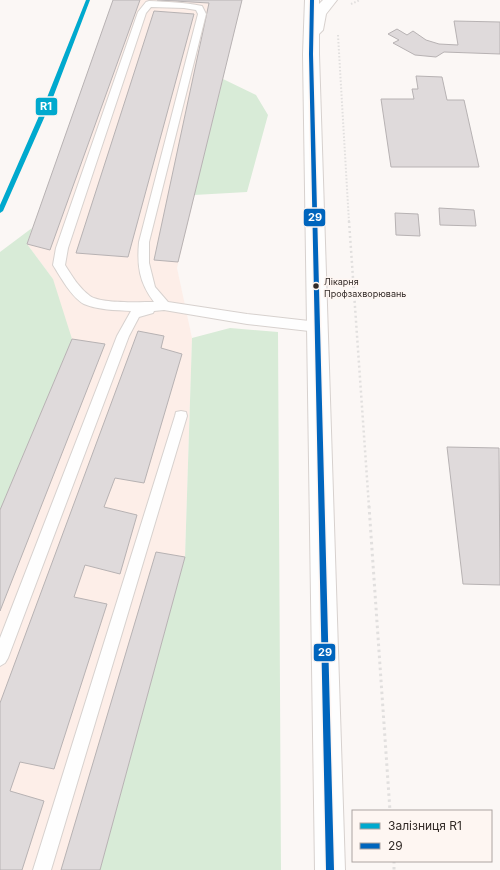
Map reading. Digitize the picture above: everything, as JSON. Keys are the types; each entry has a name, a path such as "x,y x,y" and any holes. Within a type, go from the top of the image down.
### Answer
{"main road":[{"path":"312,0 311,54 330,870"},
{"path":"311,54 319,14 330,0"}],"lane":[{"path":"164,306 150,288 142,263 144,242 202,14 198,8 184,5 150,2 142,12 62,248 59,265 71,284 87,300 102,304 131,307 164,306 247,319 318,326"},
{"path":"0,658 123,336 135,314 164,306"},
{"path":"42,870 181,416"}],"path":[{"path":"349,5 360,0"},
{"path":"338,33 390,810"}],"shaded area":[{"path":"113,0 242,0 177,268 192,338 185,557 100,870 0,870 0,510 53,279 27,244"}],"green space":[{"path":"223,79 256,95 268,115 247,192 194,195"},
{"path":"32,228 27,244 53,279 72,339 0,510 0,252"},
{"path":"230,328 278,332 281,870 100,870 185,557 192,338"}],"building":[{"path":"113,0 140,0 50,250 27,244"},
{"path":"157,0 242,0 178,262 154,260 209,3"},
{"path":"154,11 194,14 128,257 76,253"},
{"path":"454,21 500,22 500,54 444,52 436,57 415,55 393,43 399,40 388,34 397,29 407,35 413,31 426,40 439,44 458,45"},
{"path":"416,76 442,77 447,100 464,100 479,167 391,167 381,99 414,99 412,89 418,89"},
{"path":"439,208 474,210 476,226 440,225"},
{"path":"395,213 418,214 420,236 396,235"},
{"path":"138,331 164,336 161,348 182,354 144,483 115,478 104,507 137,515 120,574 85,565 74,597 107,604 54,769 20,762 10,791 44,801 22,870 0,870 0,703"},
{"path":"72,339 105,344 0,611 0,510"},
{"path":"447,447 499,448 500,585 463,584"},
{"path":"156,552 185,557 100,870 61,870"}],"rail line":[{"name":"R1","path":"0,211 49,100 88,0"}],"transit line":[{"name":"29","path":"312,0 311,54 330,870"}],"place":[{"name":"Лікарня Профзахворювань","path":"316,286"}]}
